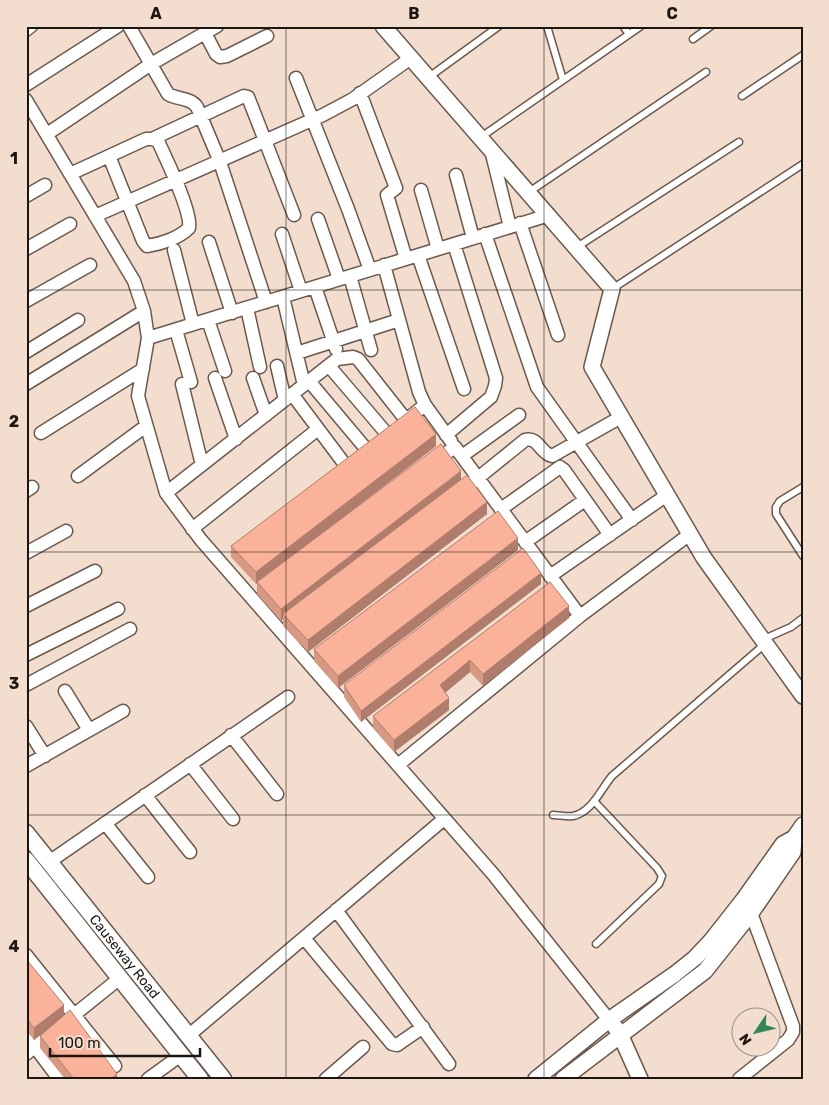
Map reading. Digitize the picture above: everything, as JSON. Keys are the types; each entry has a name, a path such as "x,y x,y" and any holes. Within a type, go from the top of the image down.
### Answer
{"main road":[{"name":"Causeway Road","path":"26,833 223,1079"},
{"name":"Causeway Road","path":"26,860 200,1079"},
{"path":"166,1035 174,1031 184,1030"},
{"path":"185,1059 201,1051"}],"street":[{"path":"26,30 31,26"},
{"path":"26,85 118,26"},
{"path":"129,26 168,94 191,100 197,107 220,162 266,302"},
{"path":"383,26 612,289 592,367 704,558 803,696"},
{"path":"47,134 151,64 211,30 216,54 220,57 228,56 266,36"},
{"path":"95,216 127,200 220,162 312,120 360,94 411,58"},
{"path":"296,78 370,270"},
{"path":"360,94 396,188 387,195 464,389"},
{"path":"152,139 244,96 248,97 294,215"},
{"path":"26,100 134,281 144,311 148,338 138,396 166,493 192,529 224,558 282,623 368,723 398,765 493,874 620,1034 640,1079"},
{"path":"70,174 109,156 146,139 158,141 176,180 190,228 184,233 147,246 143,241 109,156"},
{"path":"486,143 515,225 558,335"},
{"path":"456,175 537,387 632,520"},
{"path":"26,196 46,185"},
{"path":"421,190 438,249"},
{"path":"148,338 549,215"},
{"path":"318,219 345,278 365,331 370,350"},
{"path":"26,249 70,224"},
{"path":"282,234 301,291"},
{"path":"209,242 232,313"},
{"path":"446,435 491,397 496,386 496,378 454,244"},
{"path":"174,250 193,324"},
{"path":"26,301 90,265"},
{"path":"384,265 419,392 425,406 550,581 580,616"},
{"path":"166,493 333,362 338,354 315,287"},
{"path":"282,297 296,353 306,383 363,453"},
{"path":"247,308 266,415"},
{"path":"26,384 144,311"},
{"path":"26,352 78,320"},
{"path":"208,320 236,438"},
{"path":"296,353 399,320"},
{"path":"176,330 202,465"},
{"path":"333,362 353,357 358,359 406,420"},
{"path":"333,362 363,453"},
{"path":"277,366 288,397 318,429 363,453"},
{"path":"41,433 143,369"},
{"path":"363,453 425,406"},
{"path":"422,470 458,452 519,415"},
{"path":"462,490 525,440 535,441 547,455 552,456 621,417"},
{"path":"78,476 146,426"},
{"path":"192,529 318,429"},
{"path":"500,513 560,467 610,535"},
{"path":"550,581 610,535 667,495"},
{"path":"525,547 585,500"},
{"path":"26,553 66,531"},
{"path":"398,765 580,616 690,534"},
{"path":"26,606 95,571"},
{"path":"26,655 118,609"},
{"path":"26,685 130,629"},
{"path":"65,691 89,730"},
{"path":"49,862 288,697"},
{"path":"26,766 123,711"},
{"path":"26,726 45,756"},
{"path":"232,735 277,794"},
{"path":"190,764 234,819"},
{"path":"145,795 190,852"},
{"path":"184,1030 304,938 444,819"},
{"path":"104,823 148,877"},
{"path":"536,1079 609,1020 695,958 744,899 783,844 794,838 803,825"},
{"path":"563,1079 620,1034 705,972 751,913 793,852 794,838"},
{"path":"336,910 449,1064"},
{"path":"740,1079 788,1040 794,1026 751,913"},
{"path":"304,938 392,1044 397,1045 423,1028"},
{"path":"26,955 115,1066"},
{"path":"31,1050 120,978"},
{"path":"26,1035 31,1050 59,1079"},
{"path":"326,1079 363,1047"},
{"path":"148,1079 185,1059"}],"lane":[{"path":"428,77 499,26"},
{"path":"547,26 562,80"},
{"path":"623,26 629,34"},
{"path":"486,143 562,80 641,26"},
{"path":"693,39 711,26"},
{"path":"742,96 803,55"},
{"path":"528,192 706,72"},
{"path":"576,247 738,142"},
{"path":"612,289 803,164"},
{"path":"803,487 780,502 776,507 776,514 803,556"},
{"path":"553,815 573,816 583,812 594,802 612,776 764,642 803,618"},
{"path":"594,802 658,868 662,876 658,884 596,944"}],"building":[{"path":"415,407 436,434 256,572 231,546"},
{"path":"441,444 461,471 281,609 257,582"},
{"path":"467,475 487,502 308,640 283,614"},
{"path":"498,511 518,538 338,676 314,649"},
{"path":"523,548 541,573 361,711 344,685"},
{"path":"550,582 569,606 483,674 470,660 440,685 449,698 394,740 373,716"},
{"path":"26,959 64,1005 34,1028 26,1018"},
{"path":"70,1010 117,1074 111,1079 74,1079 40,1036"}]}
